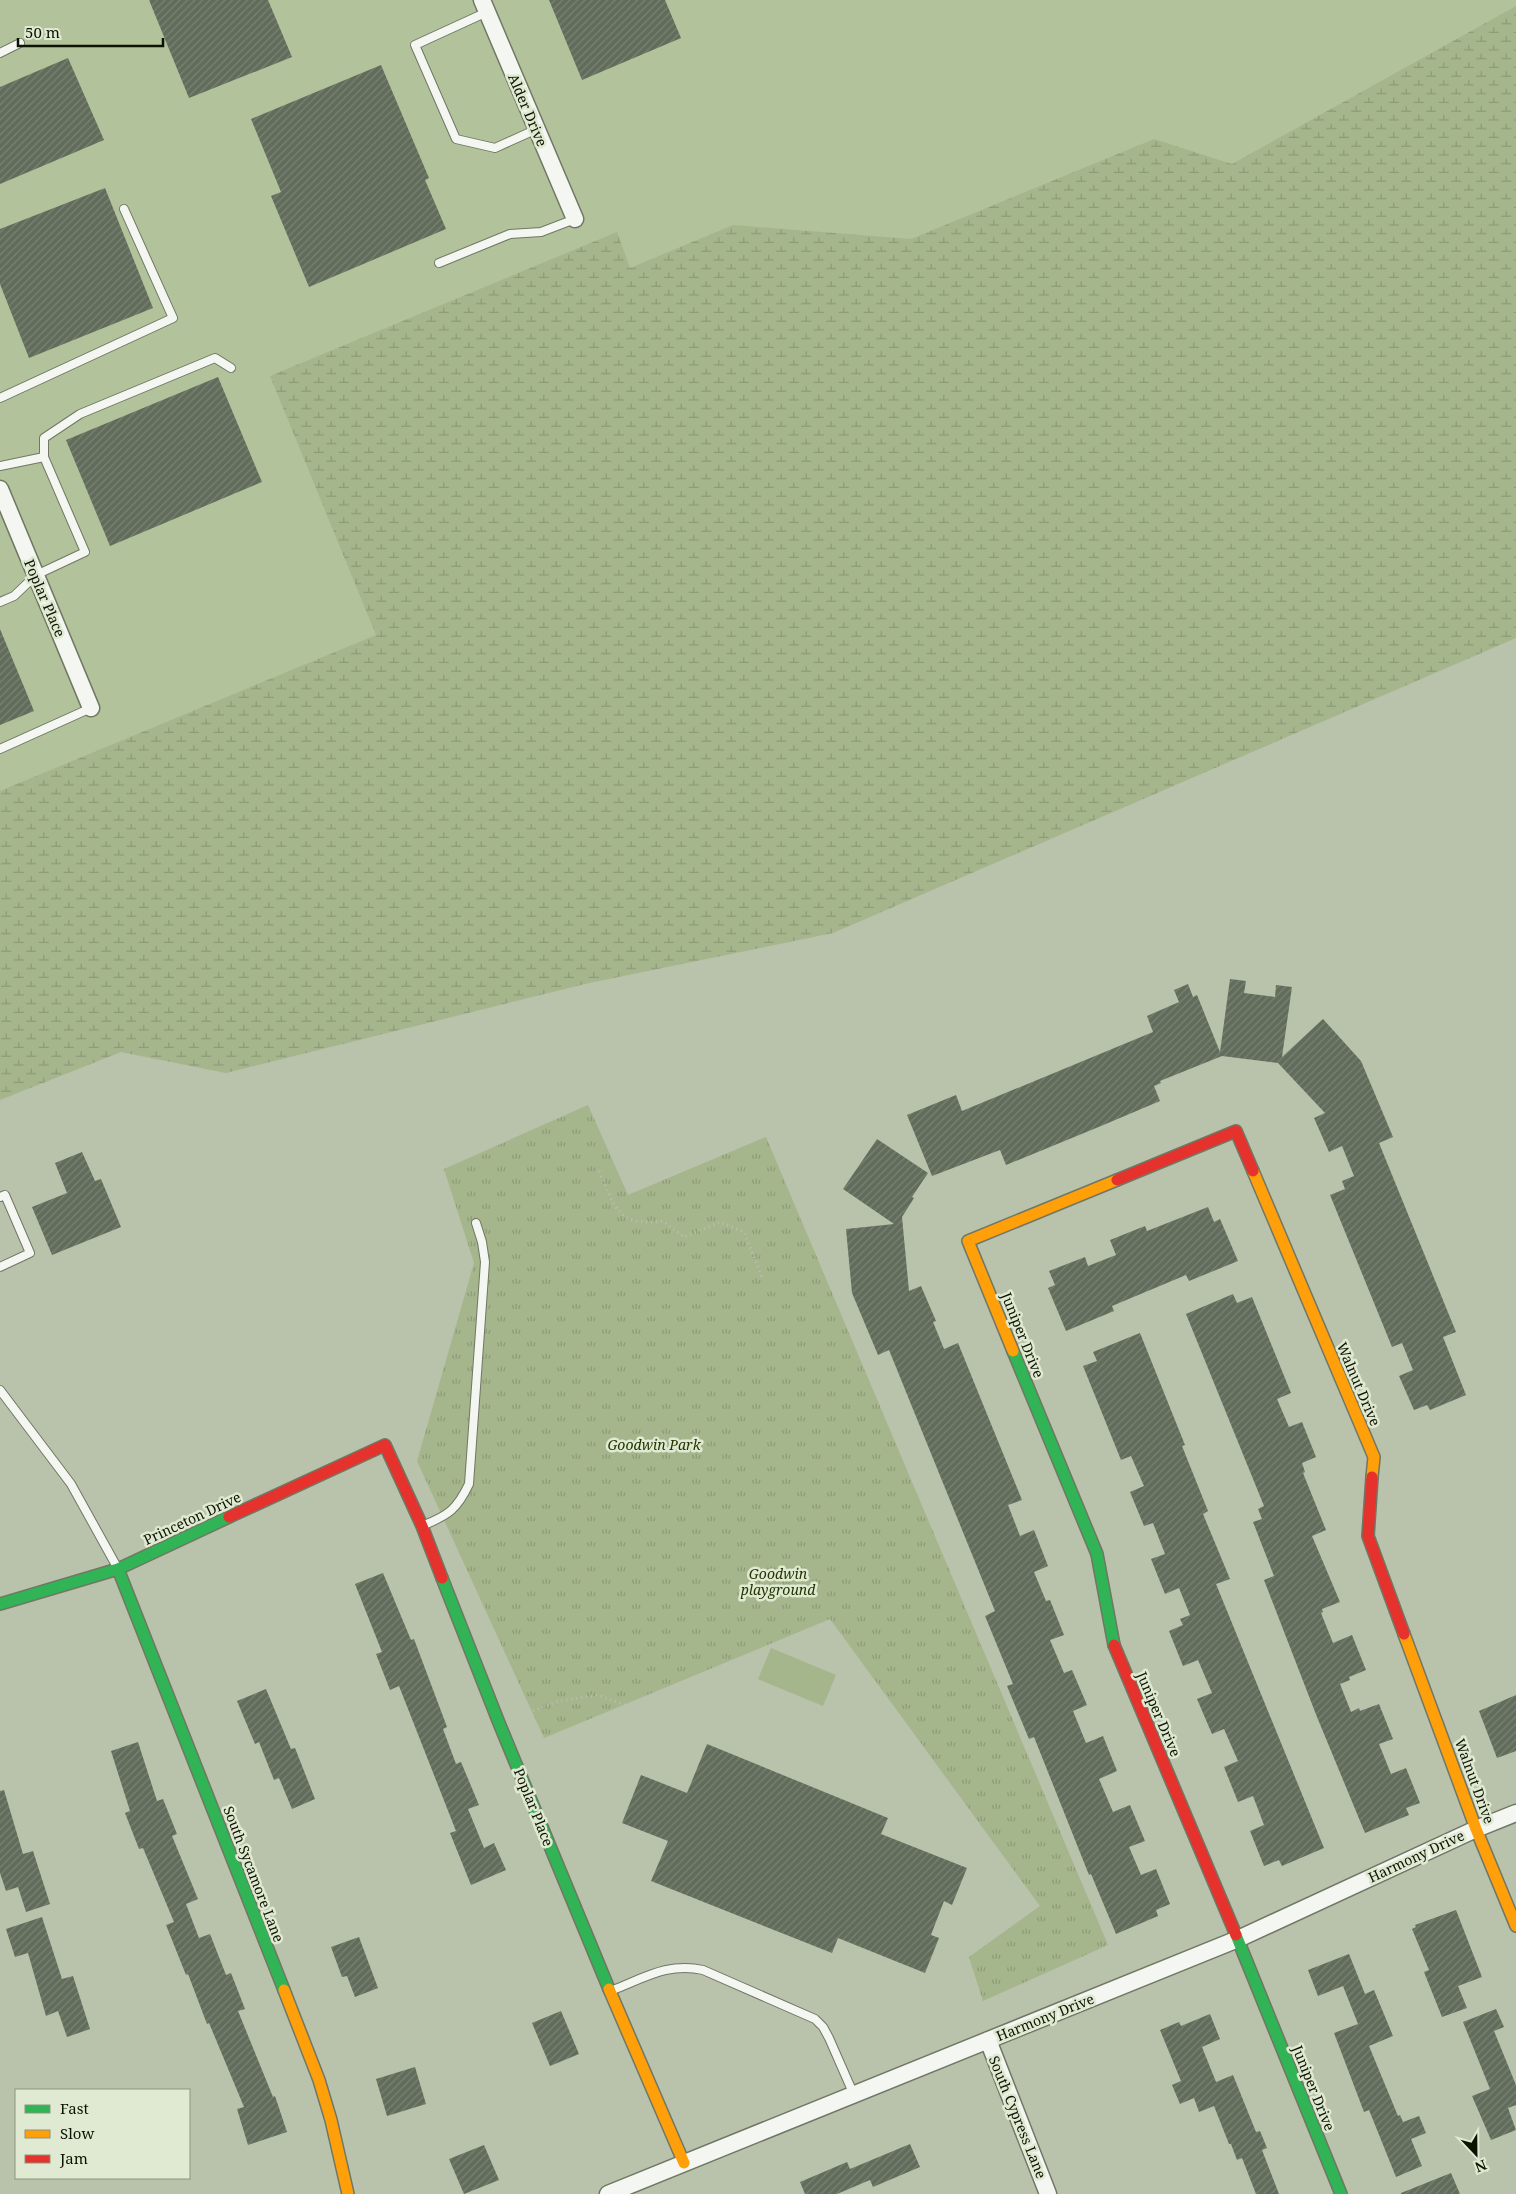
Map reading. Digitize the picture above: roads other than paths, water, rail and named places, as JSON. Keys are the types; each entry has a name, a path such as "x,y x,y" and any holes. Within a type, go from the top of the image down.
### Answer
{"street":[{"name":"Alder Drive","path":"484,6 575,219"},
{"name":"Poplar Place","path":"0,489 91,708"},
{"name":"Walnut Drive","path":"968,1241 1236,1131 1374,1457 1368,1536 1476,1829 1516,1926"},
{"name":"Juniper Drive","path":"968,1241 1098,1554 1112,1639 1238,1939 1341,2194"},
{"name":"Princeton Drive","path":"0,1604 118,1569 385,1445 387,1450"},
{"name":"Poplar Place","path":"387,1450 422,1526 499,1723 610,1992 684,2163"},
{"name":"South Sycamore Lane","path":"118,1569 319,2080 332,2120 348,2194"},
{"name":"Harmony Drive","path":"608,2194 1238,1939 1476,1829 1516,1813"},
{"name":"South Cypress Lane","path":"988,2040 1048,2194"}],"lane":[{"path":"484,6 415,45 456,139 496,148 537,129"},
{"path":"0,53 20,43"},
{"path":"0,398 173,318 124,209"},
{"path":"439,263 510,234 541,232 575,219"},
{"path":"0,602 14,596 36,575 85,552 44,457 44,438 80,414 215,358 231,368"},
{"path":"0,466 44,457"},
{"path":"0,749 91,708"},
{"path":"0,1197 5,1195 30,1253 0,1267"},
{"path":"422,1526 454,1510 461,1501 469,1484 485,1262 482,1242 476,1223"},
{"path":"0,1390 71,1484 118,1569"},
{"path":"610,1992 673,1968 686,1966 703,1970 815,2020 823,2027 829,2038 854,2095"}],"park label":[{"name":"Goodwin Park","path":"654,1444"},
{"name":"Goodwin playground","path":"778,1582"}]}
